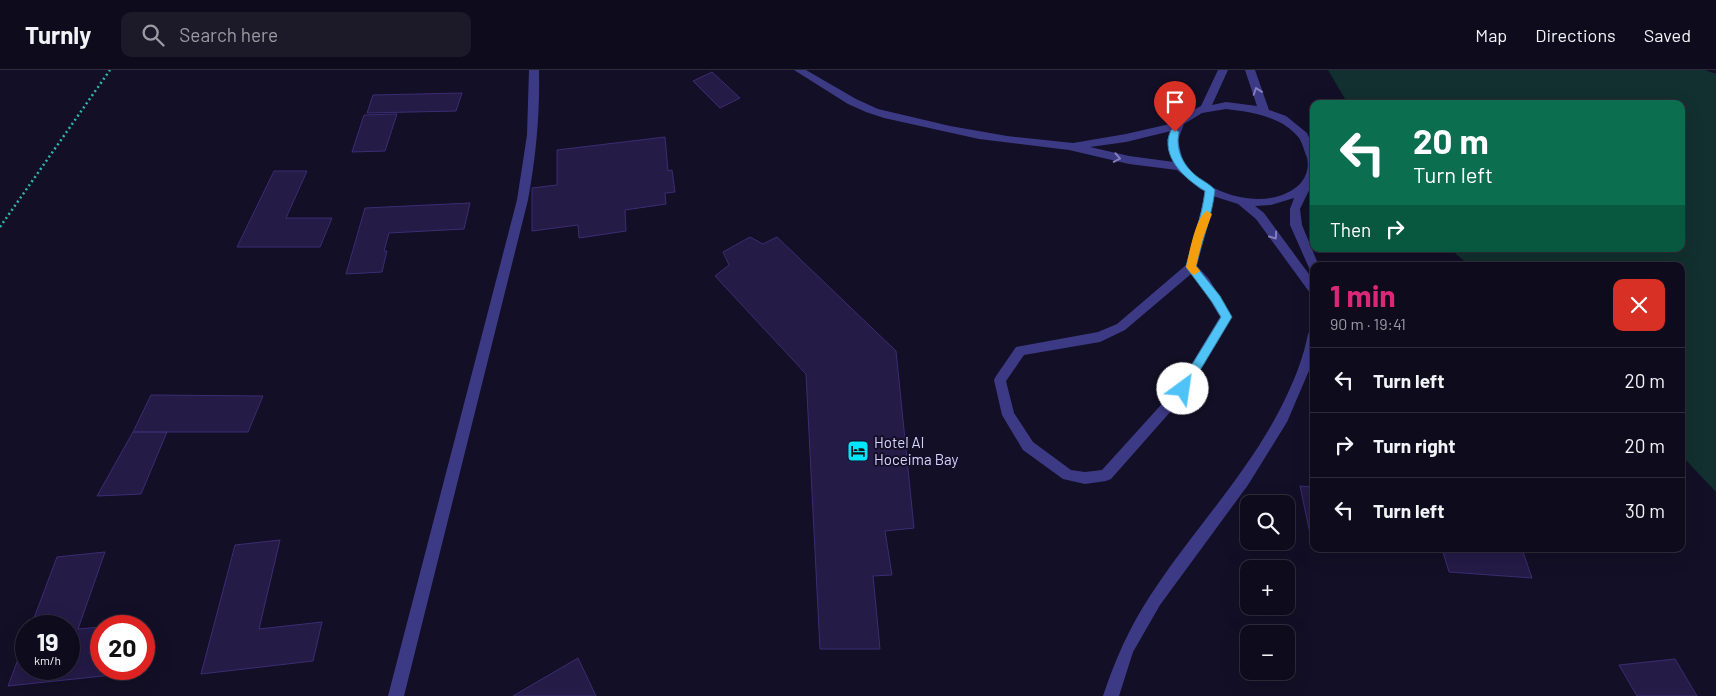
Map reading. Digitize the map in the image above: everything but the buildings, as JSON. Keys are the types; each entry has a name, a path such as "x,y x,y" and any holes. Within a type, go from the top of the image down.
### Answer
{"street":[{"path":"396,696 434,556 528,171 535,86 534,70"},
{"path":"799,70 870,110 955,133 1070,146 1113,157 1181,167"},
{"path":"1205,108 1223,70"},
{"path":"1250,70 1264,111"},
{"path":"1304,187 1290,196 1272,201 1241,200 1210,190 1194,180 1181,167 1173,146 1173,139 1178,126 1189,115 1205,108 1234,105 1264,111 1291,126 1310,149"},
{"path":"1070,146 1126,138 1178,126"},
{"path":"1310,177 1295,209 1296,224 1312,262"},
{"path":"1191,267 1216,299 1226,317 1183,389 1106,475 1085,478 1068,475 1028,446 1008,415 1000,380 1020,351 1100,337 1121,327 1191,267 1198,238 1207,213 1210,190"},
{"path":"1241,200 1260,216 1310,285"},
{"path":"1111,696 1121,665 1135,633 1186,556 1225,506 1274,436 1290,405 1310,348"}],"path":[{"path":"0,227 110,70"}],"green space":[{"path":"1328,70 1705,70 1716,74 1716,492 1685,459 1685,262 1465,262 1454,252 1685,252 1685,100 1346,100"}],"slow traffic":[{"path":"1194,271 1191,267 1198,238 1207,214"}],"place":[{"name":"Hotel Al Hoceima Bay","path":"858,451"}],"route":[{"path":"1175,132 1173,139 1174,153 1181,167 1194,180 1210,190 1207,213 1198,238 1191,267 1216,299 1226,317 1183,389"}]}
